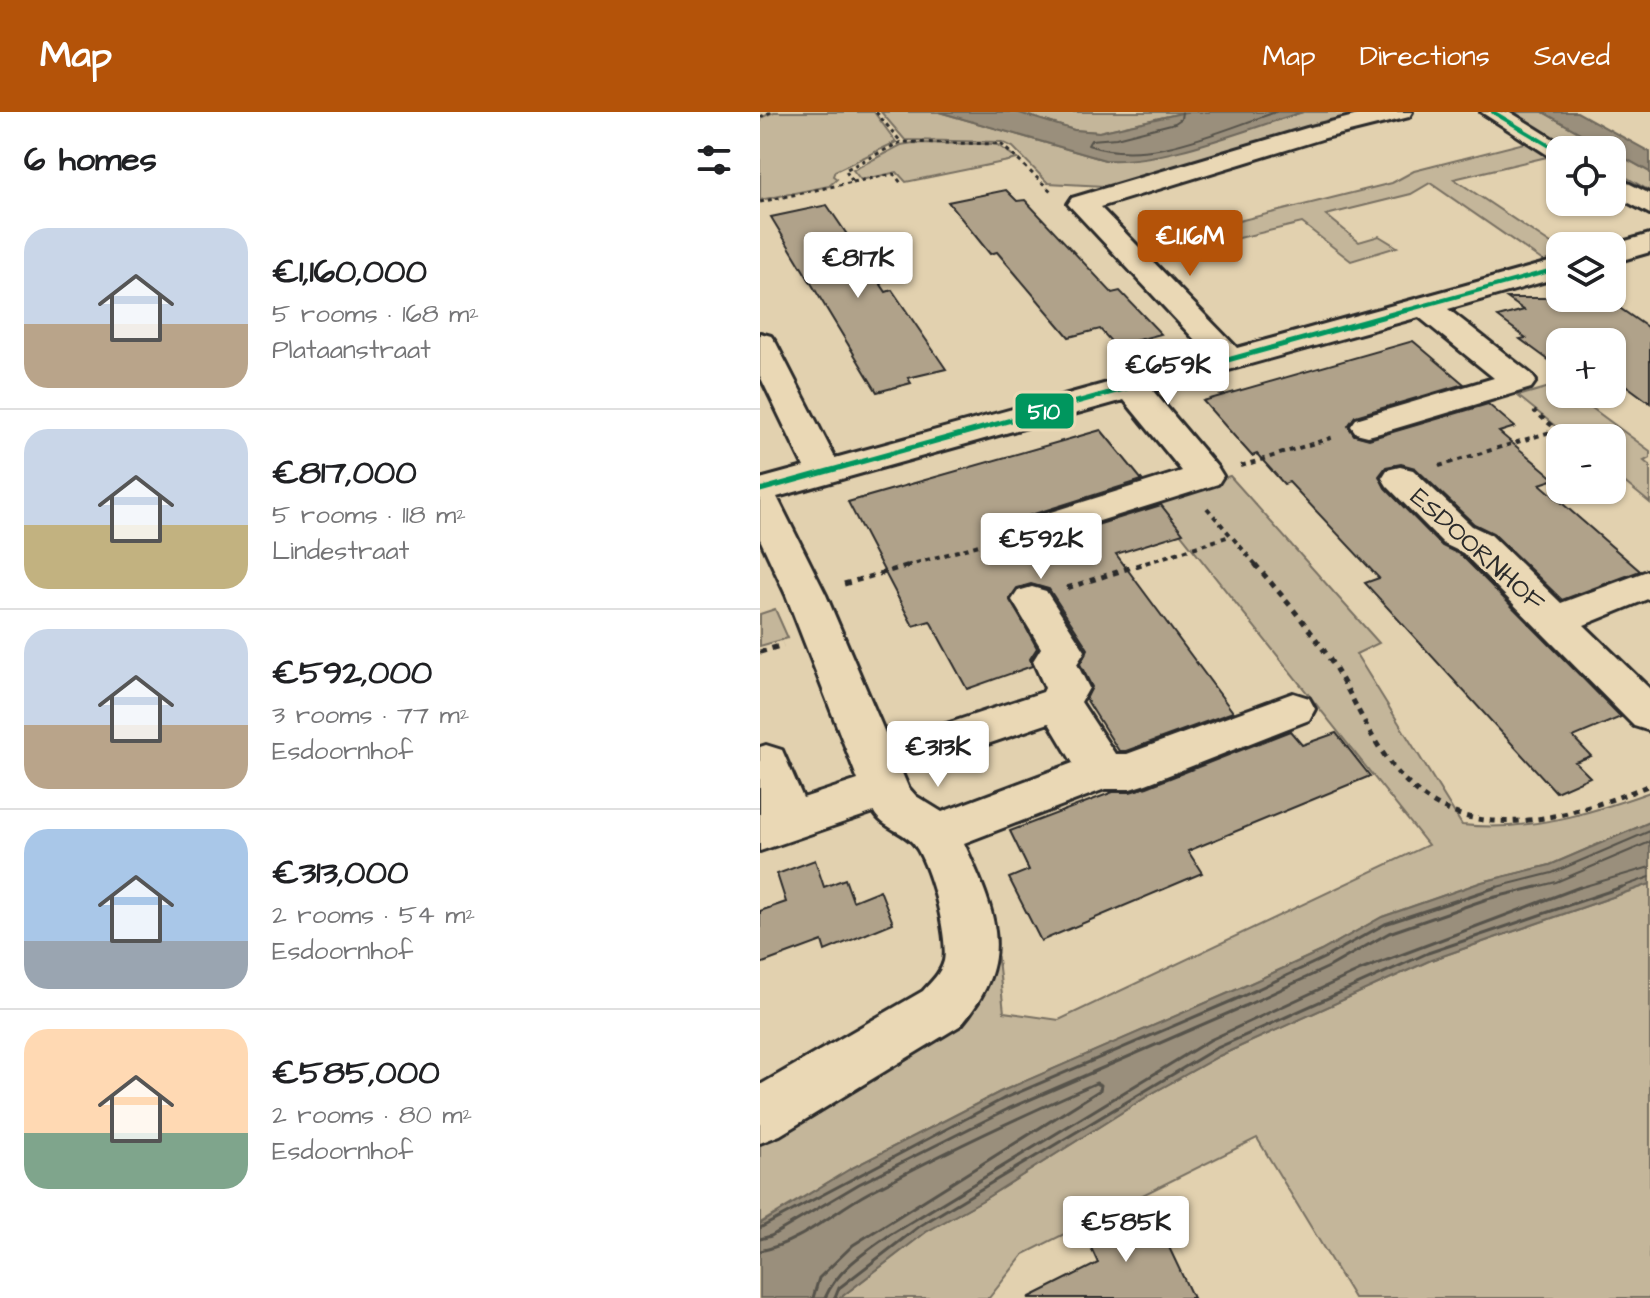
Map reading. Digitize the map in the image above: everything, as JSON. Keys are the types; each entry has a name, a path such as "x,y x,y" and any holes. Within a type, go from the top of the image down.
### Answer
{"street":[{"path":"1231,360 1082,204 1316,133 1400,112"},
{"path":"1493,112 1546,144"},
{"path":"1626,191 1650,206"},
{"path":"1626,250 1650,243"},
{"path":"760,490 1546,272"},
{"path":"1368,426 1519,381 1425,306"},
{"path":"760,343 825,473"},
{"path":"1035,529 1196,480 1132,388"},
{"name":"ESDOORNHOF","path":"1400,478 1458,535 1477,544 1650,715"},
{"path":"760,499 806,595 885,789 895,806 921,820 935,834 970,919 973,945 968,970 958,992 942,1008 760,1116"},
{"name":"ESDOORNHOF","path":"1557,620 1645,592"},
{"path":"935,745 1059,703 1067,688 1054,661 1064,651 1032,600"},
{"path":"1059,703 1102,771"},
{"path":"935,834 1102,771 1130,772 1293,709"},
{"path":"766,762 774,827 885,789"}],"path":[{"path":"760,117 771,112"},
{"path":"876,112 901,142"},
{"path":"853,182 845,170 901,142 1001,144 1048,187"},
{"path":"760,202 894,174 901,183"},
{"path":"1400,478 1557,430 1503,386"},
{"path":"1368,426 1196,480 1230,536 1324,650 1374,740 1403,779 1431,805 1456,816 1482,823 1516,824 1577,812 1650,785"},
{"path":"806,595 1035,529"},
{"path":"1032,600 1230,536"}],"shaded area":[{"path":"774,112 874,112 896,142 835,171 833,176 837,179 829,186 760,200 760,118"},
{"path":"881,112 939,112 1105,160 1157,155 1303,112 1373,112 1123,187 1048,183 1013,147 1002,142 905,140"},
{"path":"1016,112 1186,112 1099,132 1074,130"},
{"path":"1507,112 1543,112 1585,136 1551,136"},
{"path":"1528,142 1546,153 1546,157 1454,179 1546,241 1546,263 1430,183 1411,194 1326,215 1359,242 1379,236 1397,247 1351,261 1302,223 1143,261 1130,248 1392,183 1414,171"},
{"path":"996,144 1018,159 906,182 897,172 861,180 853,170 901,145"},
{"path":"1626,159 1650,172 1650,191 1626,177"},
{"path":"1546,388 1546,408 1592,408 1614,424 1553,424 1518,396"},
{"path":"1626,433 1650,451 1650,458 1644,461 1650,466 1650,503 1626,483"},
{"path":"1230,476 1379,643 1356,654 1462,825 1511,826 1558,819 1650,792 1650,822 1550,865 1482,882 1382,917 1321,951 1000,1092 850,1169 760,1223 760,1128 962,1022 977,1005 998,959 1004,1012 1059,1020 1428,845 1153,499"},
{"path":"775,609 788,638 760,646 760,614"},
{"path":"1650,884 1650,1298 1354,1298 1257,1138 1024,1254 989,1298 840,1298 926,1232 983,1200 1151,1094 1219,1056 1431,960"}],"water":[{"path":"939,112 1016,112 1074,130 1099,132 1186,112 1303,112 1179,151 1153,157 1105,160"},
{"path":"1543,112 1577,112 1621,136 1586,136"},
{"path":"1626,139 1650,152 1650,172 1626,159"},
{"path":"1650,822 1650,884 1431,960 1219,1056 1151,1094 983,1200 926,1232 840,1298 760,1298 760,1224 850,1169 1000,1092 1321,951 1382,917 1482,882 1550,865"}],"building":[{"path":"1006,190 1017,201 1025,200 1112,293 1120,291 1161,334 1115,346 1100,329 1069,337 997,252 990,254 948,202"},
{"path":"827,205 886,292 892,290 946,369 908,378 911,383 877,392 771,217"},
{"path":"1507,298 1546,298 1546,312 1625,312 1650,329 1650,403 1626,385 1626,328 1546,328 1546,358 1498,317 1524,310"},
{"path":"1413,341 1464,384 1355,416 1348,426 1354,435 1369,439 1488,404 1515,427 1499,432 1546,471 1546,482 1540,484 1546,489 1546,504 1563,504 1640,571 1562,600 1493,533 1474,524 1415,468 1401,464 1386,467 1379,476 1385,488 1442,546 1461,555 1621,717 1573,737 1591,756 1575,762 1590,777 1556,792 1365,583 1379,578 1289,482 1284,484 1257,454 1252,456 1203,401"},
{"path":"1101,430 1142,480 1021,518 1014,531 1021,540 1036,544 1161,505 1183,533 1116,554 1233,712 1126,751 1119,751 1086,699 1092,687 1080,664 1088,649 1049,589 1031,584 1017,588 1010,598 1037,648 1030,659 1032,666 967,689 930,621 913,626 848,502"},
{"path":"1290,731 1302,745 1336,733 1370,776 1188,851 1202,873 1041,941 1009,878 1029,870 1010,831 1113,792 1130,792 1147,787"},
{"path":"815,860 824,887 845,879 853,901 880,890 893,923 825,951 822,941 760,964 760,911 786,902 777,874"},
{"path":"1149,1205 1193,1298 1028,1298 1098,1263 1086,1237"}],"transit line":[{"name":"510","path":"1493,112 1546,144"},
{"name":"510","path":"760,490 1546,272"}]}
